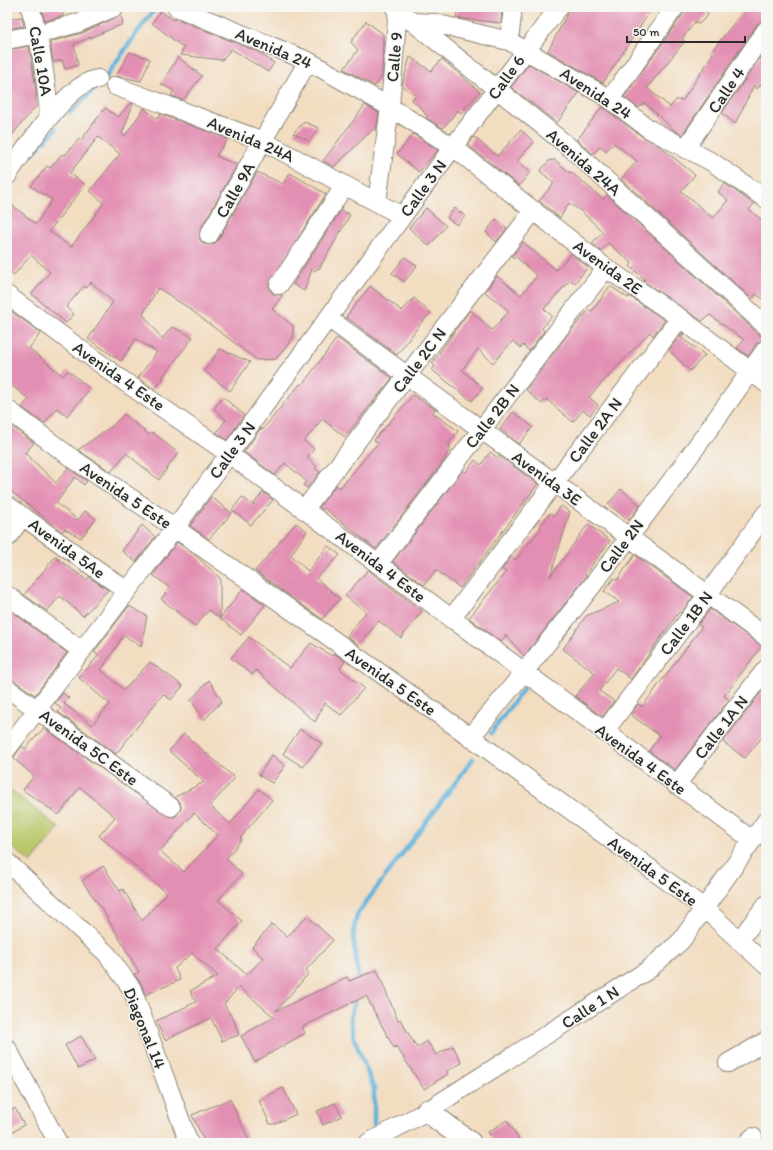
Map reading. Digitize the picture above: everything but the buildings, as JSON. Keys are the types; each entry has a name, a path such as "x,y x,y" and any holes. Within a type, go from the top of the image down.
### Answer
{"main road":[{"path":"427,1111 470,1143"}],"street":[{"name":"Calle 10A","path":"30,7 38,34 46,78 49,115"},
{"path":"7,40 38,34 78,23 115,7"},
{"name":"Avenida 24","path":"176,7 308,61 390,107"},
{"path":"510,41 513,7"},
{"name":"Calle 6","path":"453,147 559,7"},
{"path":"610,99 675,7"},
{"name":"Avenida 24A","path":"397,8 412,22 573,150 766,326"},
{"name":"Calle 9","path":"377,202 390,107 397,8"},
{"name":"Avenida 24","path":"412,22 434,23 510,41 610,99 649,129 712,162 764,192"},
{"name":"Calle 4","path":"685,149 766,30"},
{"name":"Calle 9A","path":"209,235 264,141 308,61"},
{"path":"7,176 49,115 87,81 98,79"},
{"name":"Avenida 24A","path":"115,86 264,141 402,216"},
{"name":"Calle 9","path":"390,107 453,147"},
{"name":"Avenida 2E","path":"453,147 606,268 680,318 766,383"},
{"name":"Calle 3 N","path":"7,749 175,528 453,147"},
{"path":"279,285 345,185"},
{"name":"Calle 2C N","path":"304,510 534,210"},
{"name":"Calle 2B N","path":"378,564 606,268"},
{"name":"Avenida 4 Este","path":"7,296 124,382 229,454 752,840"},
{"name":"Avenida 3E","path":"328,318 766,637"},
{"name":"Calle 2A N","path":"451,619 680,318"},
{"name":"Calle 2N","path":"470,738 524,672 629,537 766,348"},
{"name":"Avenida 5 Este","path":"7,409 69,456 175,528 479,743 704,908 766,965"},
{"name":"Avenida 5Ae","path":"7,505 127,591"},
{"name":"Calle 1B N","path":"604,732 708,594 766,513"},
{"path":"7,538 23,516"},
{"path":"7,595 82,651"},
{"name":"Calle 1A N","path":"676,785 766,669"},
{"name":"Avenida 5C Este","path":"7,688 170,806"},
{"name":"Calle 1 N","path":"368,1143 427,1111 648,970 681,941 766,821"},
{"name":"Diagonal 14","path":"7,862 107,954 132,988 189,1143"},
{"path":"739,941 766,906"},
{"path":"728,1063 766,1041"},
{"path":"7,1048 58,1143"}],"green space":[{"path":"7,787 59,828 31,863 7,843"}],"waterway":[{"path":"104,80 138,31 157,7"},
{"path":"70,113 97,87"},
{"path":"31,155 56,129"},
{"path":"491,733 524,688"},
{"path":"359,981 354,938 355,921 358,913 473,759"},
{"path":"356,996 350,1018 354,1038 374,1089 374,1124"}]}
